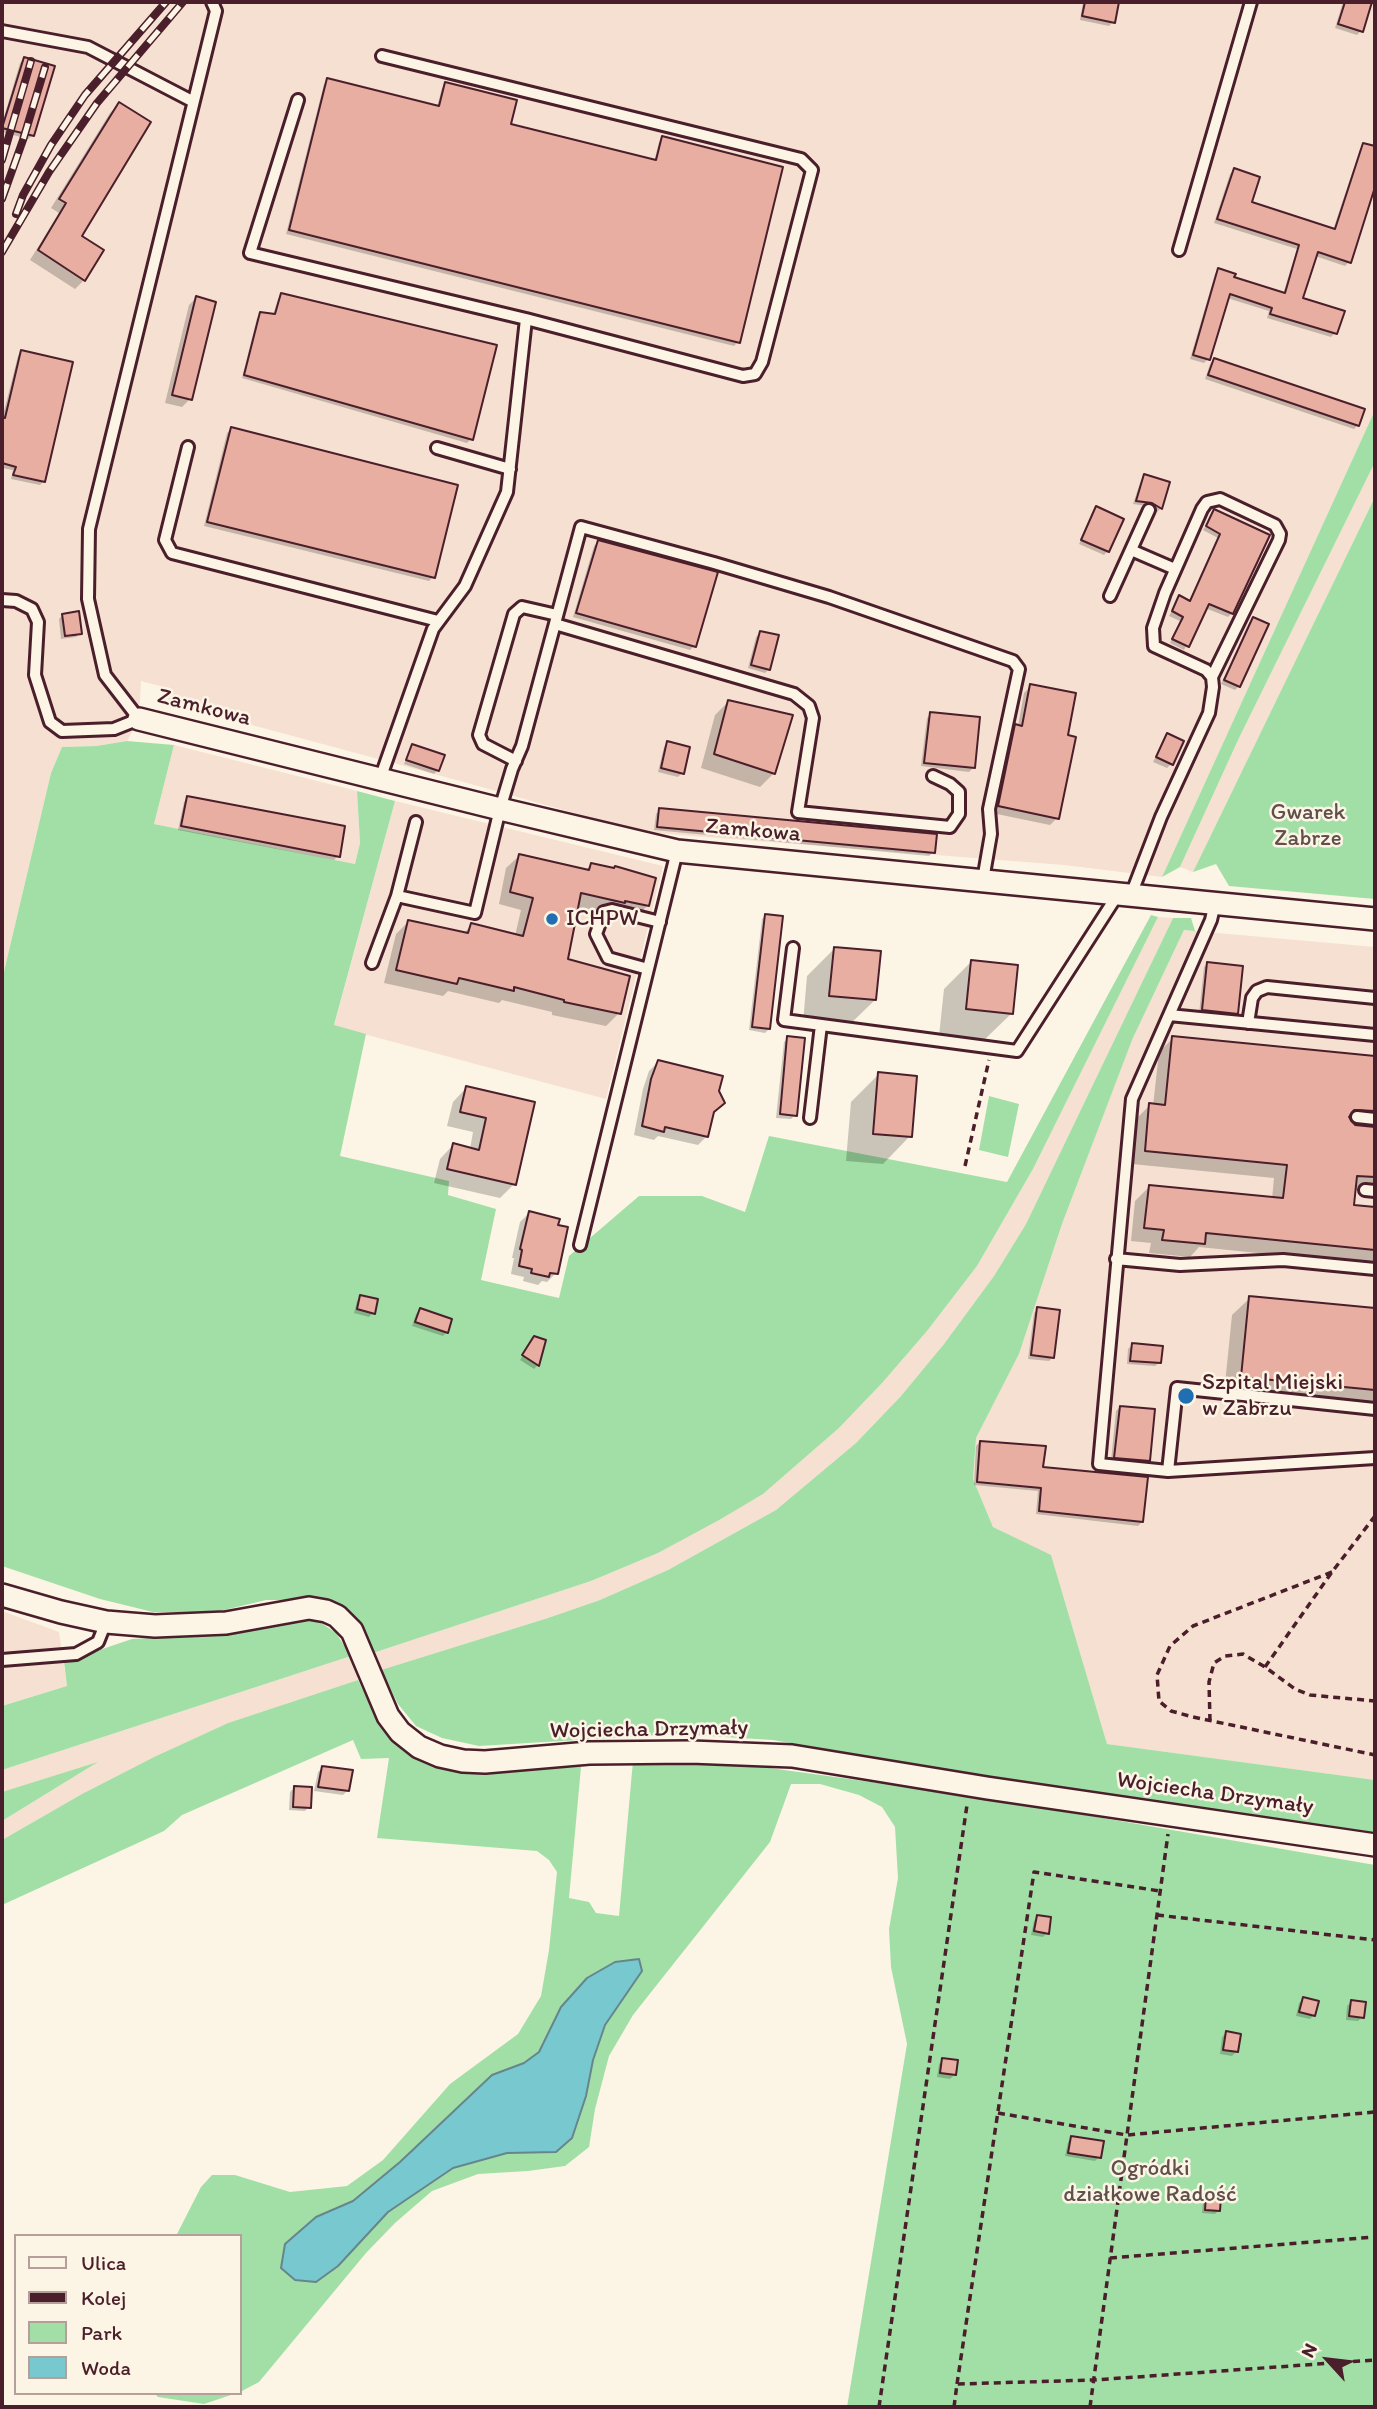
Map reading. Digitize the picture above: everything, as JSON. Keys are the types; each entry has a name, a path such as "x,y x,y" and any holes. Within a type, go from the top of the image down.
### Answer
{"street":[{"name":"Zamkowa","path":"139,719 500,810 677,850 1375,919"},
{"name":"Wojciecha Drzymały","path":"2,1595 106,1622 191,1625 226,1623 309,1608 326,1611 337,1616 352,1631 388,1716 400,1732 419,1746 440,1756 463,1761 485,1762 602,1753 691,1752 792,1756 970,1785 1375,1844"}],"lane":[{"path":"1179,250 1251,2"},
{"path":"2,600 16,601 32,609 38,622 35,675 50,722 62,731 114,729 139,719 105,675 88,600 89,530 217,5"},
{"path":"2,31 88,47 192,101"},
{"path":"298,100 250,254 526,319 743,376 755,374 762,362 812,170 802,159 382,56"},
{"path":"380,779 433,629 465,586 507,492 526,319"},
{"path":"188,447 164,540 172,553 438,621"},
{"path":"437,448 510,469"},
{"path":"793,948 784,1020 1017,1051 1125,895 1209,713 1212,677 1279,540 1279,528 1220,499 1213,499 1202,509 1175,569 1153,628 1154,646 1206,670 1212,677"},
{"path":"1110,596 1149,510"},
{"path":"397,896 475,914 500,810 522,746 581,527 830,597 1013,661 1019,669 989,809 991,834 983,880"},
{"path":"1131,550 1175,569"},
{"path":"516,761 483,744 479,735 514,614 522,607 794,694 809,706 813,718 798,812 950,827 959,814 958,792 950,784 933,776"},
{"path":"372,963 397,896 416,822"},
{"path":"580,1245 677,850"},
{"path":"1215,903 1212,920 1132,1099 1099,1464 1168,1471 1375,1458"},
{"path":"648,969 608,958 596,934 604,912 612,910 660,922"},
{"path":"1248,1023 1252,998 1257,991 1267,987 1375,998"},
{"path":"1168,1015 1375,1035"},
{"path":"810,1118 821,1025"},
{"path":"1357,1117 1375,1119"},
{"path":"1116,1259 1180,1265 1283,1260 1375,1269"},
{"path":"1168,1471 1177,1388 1375,1409"},
{"path":"2,1660 76,1654 98,1642 106,1622"}],"path":[{"path":"965,1166 992,1048"},
{"path":"1265,1667 1375,1516"},
{"path":"1332,1572 1193,1626 1170,1646 1157,1675 1159,1701 1171,1711 1210,1721 1375,1755"},
{"path":"1210,1721 1209,1682 1214,1663 1225,1656 1242,1654 1294,1689 1310,1695 1375,1701"},
{"path":"879,2407 970,1785"},
{"path":"1090,2407 1171,1814"},
{"path":"954,2407 1034,1872 1160,1891"},
{"path":"1157,1915 1375,1940"},
{"path":"998,2113 1127,2135 1375,2112"},
{"path":"1110,2258 1375,2237"},
{"path":"957,2384 1094,2380 1375,2360"}],"shaded area":[{"path":"2,2 1375,2 1375,410 1162,877 1064,865 642,832 170,703 160,686 141,681 139,719 127,741 96,746 62,747 51,773 2,980"},
{"path":"1375,462 1375,497 1193,872 1180,867 1239,738"},
{"path":"174,745 357,791 360,843 355,864 154,824"},
{"path":"395,801 663,866 606,1099 334,1026"},
{"path":"1158,917 1173,918 1026,1224 994,1276 944,1344 901,1396 856,1443 776,1510 668,1570 600,1600 381,1670 373,1653 591,1581 658,1553 763,1494 839,1428 927,1331 977,1266 1033,1169"},
{"name":"Szpital Miejski w Zabrzu","path":"1184,930 1375,947 1375,1780 1107,1744 1051,1556 993,1527 973,1479 976,1438 1019,1354 1062,1224 1130,1044"},
{"path":"2,1611 59,1632 67,1686 2,1706"},
{"path":"351,1656 358,1680 228,1723 82,1794 2,1840 2,1821 95,1764 2,1792 2,1770"}],"green space":[{"path":"1375,410 1375,462 1239,738 1180,867 1162,877"},
{"name":"Gwarek Zabrze","path":"1375,497 1375,899 1229,886 1216,864 1193,872"},
{"path":"127,741 174,745 154,824 355,864 360,843 357,791 395,801 334,1025 366,1034 340,1156 449,1181 448,1195 496,1209 481,1280 559,1298 569,1256 639,1196 702,1196 745,1212 769,1136 1007,1182 1151,915 1158,917 1033,1169 977,1266 927,1331 839,1428 763,1494 658,1553 591,1581 373,1653 347,1610 326,1600 266,1600 212,1613 153,1612 100,1599 2,1566 2,980 51,773 62,747 96,746"},
{"path":"1173,918 1191,918 1195,931 1184,930 1132,1040 1062,1224 1019,1354 976,1438 973,1479 993,1527 1051,1555 1107,1744 1375,1780 1375,1834 953,1772 773,1740 676,1734 479,1746 442,1738 416,1726 398,1704 381,1670 600,1600 668,1570 776,1510 856,1443 901,1396 944,1344 994,1276 1026,1224"},
{"path":"989,1096 1019,1104 1008,1157 979,1150"},
{"path":"314,1618 336,1633 351,1656 2,1770 2,1706 67,1686 64,1662 132,1639 231,1633"},
{"name":"Ogródki działkowe Radość","path":"358,1680 379,1723 414,1754 453,1770 581,1767 569,1898 589,1902 596,1913 619,1916 633,1761 755,1766 981,1797 1375,1865 1375,2407 847,2407 907,2044 891,1967 889,1929 898,1878 895,1827 882,1807 859,1795 820,1784 791,1784 770,1842 633,2015 609,2056 595,2109 589,2147 565,2166 478,2174 432,2191 366,2253 259,2382 242,2391 242,2234 177,2234 201,2187 212,2175 235,2175 290,2192 347,2186 383,2160 450,2084 518,2034 541,1996 557,1872 549,1860 537,1851 377,1838 389,1758 361,1759 353,1740 182,1815 164,1831 2,1905 2,1840 154,1757 228,1723","holes":["642,1971 605,2025 593,2060 586,2096 572,2138 556,2152 507,2153 453,2168 388,2212 338,2266 316,2282 315,2217 353,2201 400,2162 492,2075 524,2063 539,2052 561,2007"]},
{"path":"98,1762 2,1821 2,1792"},
{"path":"156,2395 231,2395 204,2404"}],"water":[{"path":"639,1959 642,1971 605,2025 572,2138 556,2152 507,2153 453,2168 388,2212 338,2266 316,2282 295,2280 281,2268 285,2244 316,2217 353,2201 400,2162 492,2075 524,2063 539,2052 561,2007 587,1978 615,1962"}],"building":[{"path":"1085,2 1119,2 1115,23 1082,16"},
{"path":"1345,2 1372,2 1363,32 1338,24"},
{"path":"24,57 55,66 34,136 2,128"},
{"path":"327,78 439,106 445,82 517,100 511,124 656,160 662,136 783,167 740,343 289,230"},
{"path":"119,102 151,122 82,236 104,250 85,281 38,250 66,203 59,199"},
{"path":"1363,143 1375,146 1375,187 1351,263 1318,252 1303,298 1345,311 1337,334 1270,314 1272,308 1230,294 1210,360 1193,355 1218,268 1236,274 1234,277 1285,293 1299,245 1217,219 1234,168 1260,177 1252,202 1335,229"},
{"path":"281,293 497,345 473,440 244,375 260,312 275,314"},
{"path":"196,296 216,302 192,400 172,395"},
{"path":"21,350 73,362 45,482 13,475 16,467 2,463 2,417 5,418"},
{"path":"1214,358 1365,409 1359,426 1208,375"},
{"path":"231,427 458,485 435,578 207,522"},
{"path":"1144,474 1170,482 1162,509 1152,503 1136,501"},
{"path":"1096,506 1124,519 1109,552 1081,540"},
{"path":"1214,509 1270,535 1233,614 1209,604 1189,647 1172,639 1183,617 1172,611 1179,595 1190,601 1220,534 1206,526"},
{"path":"598,540 718,572 696,647 576,613"},
{"path":"79,611 82,634 65,636 62,614"},
{"path":"1253,617 1269,624 1240,687 1224,680"},
{"path":"760,631 779,635 770,670 751,665"},
{"path":"1030,684 1076,693 1068,735 1076,737 1059,819 998,806 1015,724 1022,726"},
{"path":"728,700 793,715 775,774 714,754"},
{"path":"930,712 980,717 975,768 924,763"},
{"path":"1167,733 1184,741 1173,765 1156,757"},
{"path":"667,741 690,747 684,774 661,768"},
{"path":"412,744 445,755 439,771 406,760"},
{"path":"187,796 345,826 340,857 181,826"},
{"path":"659,808 937,834 935,853 657,827"},
{"path":"519,854 589,870 591,863 614,868 615,866 656,878 649,906 581,893 568,959 630,976 621,1014 564,1002 514,987 514,991 459,978 457,984 396,970 408,920 468,933 471,923 523,936 533,898 510,892"},
{"path":"765,914 783,916 770,1029 752,1027"},
{"path":"834,947 881,951 876,1000 829,996"},
{"path":"971,960 1018,965 1013,1014 966,1009"},
{"path":"1207,962 1243,966 1238,1014 1202,1010"},
{"path":"787,1036 805,1038 797,1116 780,1114"},
{"path":"1172,1036 1375,1056 1375,1111 1354,1110 1349,1117 1355,1125 1375,1127 1375,1177 1357,1176 1354,1205 1375,1207 1375,1250 1206,1233 1205,1244 1162,1240 1164,1230 1144,1228 1149,1185 1283,1198 1287,1165 1145,1151 1149,1103 1165,1105"},
{"path":"658,1060 723,1076 719,1091 725,1103 714,1112 708,1137 665,1127 664,1132 642,1126 651,1079"},
{"path":"878,1072 917,1076 912,1137 873,1134"},
{"path":"466,1086 535,1102 516,1185 447,1169 453,1143 479,1150 486,1118 460,1112"},
{"path":"529,1211 560,1219 558,1225 568,1227 558,1274 550,1273 549,1277 531,1273 532,1269 519,1266"},
{"path":"360,1295 378,1299 375,1314 357,1309"},
{"path":"1249,1296 1375,1308 1375,1390 1241,1377"},
{"path":"1037,1307 1060,1310 1054,1358 1031,1355"},
{"path":"420,1308 452,1319 448,1333 415,1322"},
{"path":"534,1336 546,1340 539,1366 522,1355"},
{"path":"1132,1343 1163,1346 1161,1363 1130,1361"},
{"path":"1120,1406 1155,1409 1150,1461 1114,1458"},
{"path":"980,1441 1046,1446 1043,1467 1148,1477 1143,1522 1039,1511 1041,1488 977,1482"},
{"path":"322,1766 353,1770 349,1791 318,1787"},
{"path":"294,1786 312,1787 311,1808 293,1807"},
{"path":"1037,1915 1051,1917 1049,1934 1034,1931"},
{"path":"1303,1997 1319,2001 1315,2016 1299,2012"},
{"path":"1351,2000 1366,2002 1364,2018 1349,2016"},
{"path":"1226,2031 1241,2034 1238,2052 1223,2050"},
{"path":"942,2058 958,2060 956,2075 940,2073"},
{"path":"1071,2136 1104,2141 1101,2158 1068,2153"},
{"path":"1206,2195 1221,2196 1220,2211 1205,2210"}],"railway":[{"path":"16,214 23,195 51,145 85,95 166,2"},
{"path":"2,252 49,172 97,103 183,2"},
{"path":"2,160 31,61"},
{"path":"2,199 45,67"}],"place":[{"name":"ICHPW","path":"552,919"},
{"name":"Szpital Miejski w Zabrzu","path":"1186,1396"}]}
